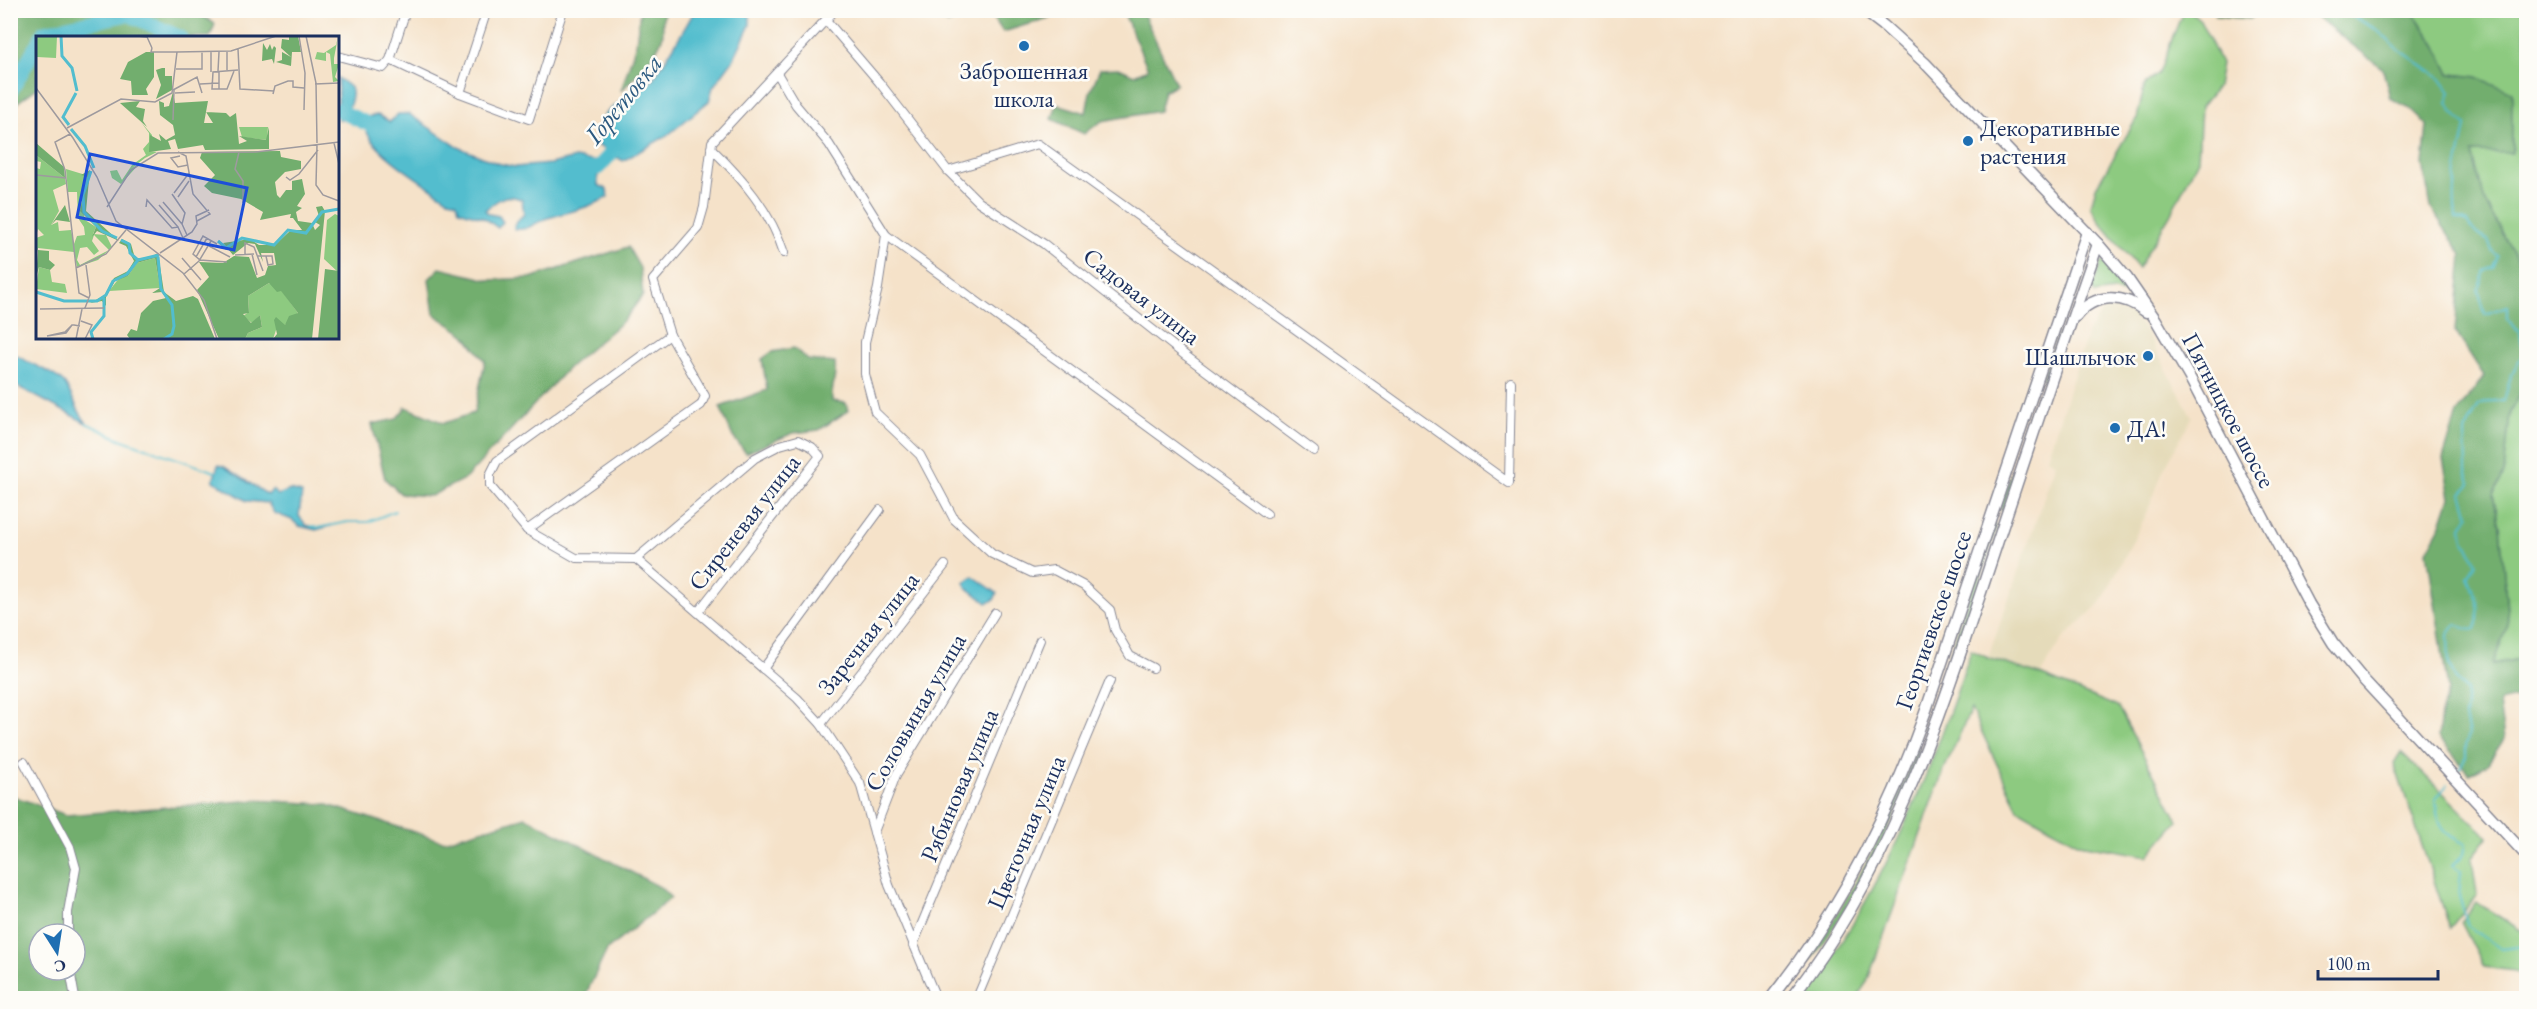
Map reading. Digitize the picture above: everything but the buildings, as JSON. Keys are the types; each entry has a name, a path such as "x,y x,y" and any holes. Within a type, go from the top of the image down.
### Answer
{"main road":[{"name":"Пятницкое шоссе","path":"1863,10 1925,63 2087,232 2127,278 2156,320 2191,380 2309,604 2333,643 2361,677 2526,855"},
{"name":"Георгиевское шоссе","path":"1771,999 1807,951 1842,894 1870,844 1897,785 1924,713 2087,232"},
{"name":"Георгиевское шоссе","path":"1791,999 1818,962 1856,902 1903,811 1945,702 2098,244"},
{"path":"2072,321 2083,307 2097,299 2112,297 2137,304 2156,320"}],"street":[{"path":"339,56 383,68 390,60 406,10"},
{"path":"460,93 487,10"},
{"path":"390,60 460,93 529,119 563,10"},
{"path":"527,530 701,405 705,396 670,335 652,280 698,228 704,207 712,142 835,10"},
{"name":"Садовая улица","path":"826,20 879,82 948,171 979,202 1044,244 1186,356 1314,451"},
{"path":"777,73 796,105 829,144 886,234 1267,514"},
{"path":"948,171 1038,144 1509,483 1511,382"},
{"path":"711,148 729,165 763,208 777,230 784,253"},
{"path":"886,234 878,288 865,342 865,375 875,412 920,455 954,519 992,554 1032,573 1054,570 1084,586 1110,610 1115,630 1130,656 1154,668"},
{"path":"670,335 496,462 490,475 490,486 527,530 576,558 636,559 797,698 821,724 860,783 889,885 936,999"},
{"name":"Сиреневая улица","path":"636,559 755,458 780,445 798,440 812,447 820,456 698,612"},
{"path":"763,669 880,510"},
{"name":"Заречная улица","path":"821,724 945,565"},
{"name":"Соловьиная улица","path":"874,832 896,775 994,613"},
{"name":"Рябиновая улица","path":"913,945 1040,640"},
{"name":"Цветочная улица","path":"977,999 1110,681"},
{"path":"24,762 70,847 76,868 68,922"},
{"path":"72,982 75,999"}],"shaded area":[{"path":"2104,309 2115,309 2134,316 2148,335 2192,417 2163,471 2147,513 2102,601 2062,640 2040,675 1988,658 2056,463 2047,458 2088,332"}],"green space":[{"path":"11,10 195,11 215,24 210,36 36,36 36,89 11,107"},
{"path":"934,10 976,11 948,24 929,13"},
{"path":"2215,10 2261,11 2250,19 2216,16"},
{"path":"640,11 665,11 662,38 650,59 621,91 636,43"},
{"path":"989,11 1071,11 1003,32"},
{"path":"1123,11 1142,11 1176,84 1164,91 1159,111 1102,121 1084,134 1052,119 1057,104 1086,113 1090,92 1100,69 1119,68 1134,75 1148,69"},
{"path":"2183,11 2190,11 2200,20 2221,63 2217,87 2201,107 2198,160 2170,215 2138,268 2100,222 2091,206 2096,187 2137,118 2145,84 2159,73"},
{"path":"2303,11 2412,11 2436,45 2450,74 2477,77 2512,92 2512,153 2472,152 2485,202 2524,271 2526,282 2526,384 2510,412 2504,473 2493,496 2500,526 2508,624 2493,664 2526,658 2526,696 2499,702 2504,739 2487,765 2469,774 2438,737 2441,714 2448,690 2427,551 2440,527 2450,497 2443,459 2457,413 2484,376 2455,331 2462,255 2431,208 2423,164 2427,125 2408,107 2390,98 2383,69 2313,14"},
{"path":"2412,11 2526,11 2526,282 2524,271 2485,202 2471,151 2477,77 2450,74 2436,45"},
{"path":"628,247 640,268 643,295 624,320 569,367 466,478 431,496 401,494 385,479 372,424 396,419 406,407 444,423 474,413 485,361 465,335 434,314 429,279 440,268 489,280 530,278"},
{"path":"2101,262 2105,263 2132,295 2114,291 2094,294 2092,288"},
{"path":"2062,332 2047,380 2042,379 2059,333"},
{"path":"794,348 808,360 835,363 832,401 846,403 848,411 819,430 793,433 746,453 733,437 720,407 767,390 762,359 772,352"},
{"path":"2526,384 2526,658 2492,664 2508,624 2500,526 2493,496 2504,473 2510,412"},
{"path":"2040,390 2041,393 2002,511 2000,507"},
{"path":"1995,524 1996,529 1956,655 1928,731 1925,732 1924,728 1951,653 1991,526"},
{"path":"1971,650 2118,707 2178,821 2148,856 2079,844 2018,809 1971,709 1943,772 1867,982 1856,998 1802,998 1857,917 1901,832 1939,742"},
{"path":"1919,748 1916,761 1883,840 1853,895 1802,974 1783,998 1779,998 1820,941 1857,880 1890,816 1916,750"},
{"path":"2401,752 2488,837 2472,858 2477,895 2450,928 2394,763"},
{"path":"10,795 66,815 257,800 325,804 443,841 526,817 660,887 671,898 607,950 584,998 11,998"},
{"path":"2476,902 2526,932 2526,977 2514,971 2484,967 2461,922"}],"water":[{"path":"694,11 750,11 750,25 733,60 713,87 709,101 668,135 623,161 597,145 601,121 614,106 650,82"},
{"path":"339,79 351,88 351,101 348,109 362,116 358,124 348,119 339,120"},
{"path":"398,114 409,114 458,147 497,163 515,167 550,164 575,158 597,162 598,185 607,189 608,197 519,229 514,229 515,223 524,214 522,200 511,197 502,198 485,210 489,214 499,216 503,222 498,228 484,218 459,210 457,202 449,200 414,177 375,144 368,133 366,124 370,116 378,115 390,122"},
{"path":"10,351 59,378 88,424 11,383"},
{"path":"218,465 268,495 272,490 278,495 290,490 302,493 299,516 306,525 317,528 334,525 316,530 299,526 292,520 274,513 268,503 247,501 213,481"},
{"path":"973,576 997,593 994,600 987,603 966,587 965,582"}],"waterway":[{"name":"Горетовка","path":"2325,10 2346,13 2376,29 2392,44 2442,80 2451,92 2447,103 2453,113 2466,125 2455,182 2456,218 2468,222 2476,233 2488,240 2493,252 2498,256 2493,267 2485,271 2478,289 2485,314 2507,306 2507,319 2520,332 2524,353 2511,376 2504,401 2492,401 2479,405 2465,432 2466,472 2471,484 2462,493 2469,515 2462,527 2464,539 2476,562 2468,577 2476,597 2479,614 2476,629 2456,624 2448,635 2449,665 2455,678 2467,691 2465,717 2469,734 2466,757 2459,770"},
{"name":"Горетовка","path":"42,36 44,32 128,14 177,36"},
{"name":"Горетовка","path":"10,92 36,46"},
{"name":"Горетовка","path":"339,110 383,131"},
{"name":"Горетовка","path":"579,170 598,168 625,138"},
{"path":"86,423 120,439 215,472"},
{"path":"311,526 317,528 348,522 368,522 395,511"},
{"name":"Горетовка","path":"2447,785 2435,800 2442,828 2466,844 2464,854 2453,865 2461,871 2459,896 2468,926 2501,949 2526,946"}],"place":[{"name":"Заброшенная школа","path":"1024,46"},
{"name":"Декоративные растения","path":"1968,141"},
{"name":"Шашлычок","path":"2148,356"},
{"name":"ДА!","path":"2115,428"}]}
